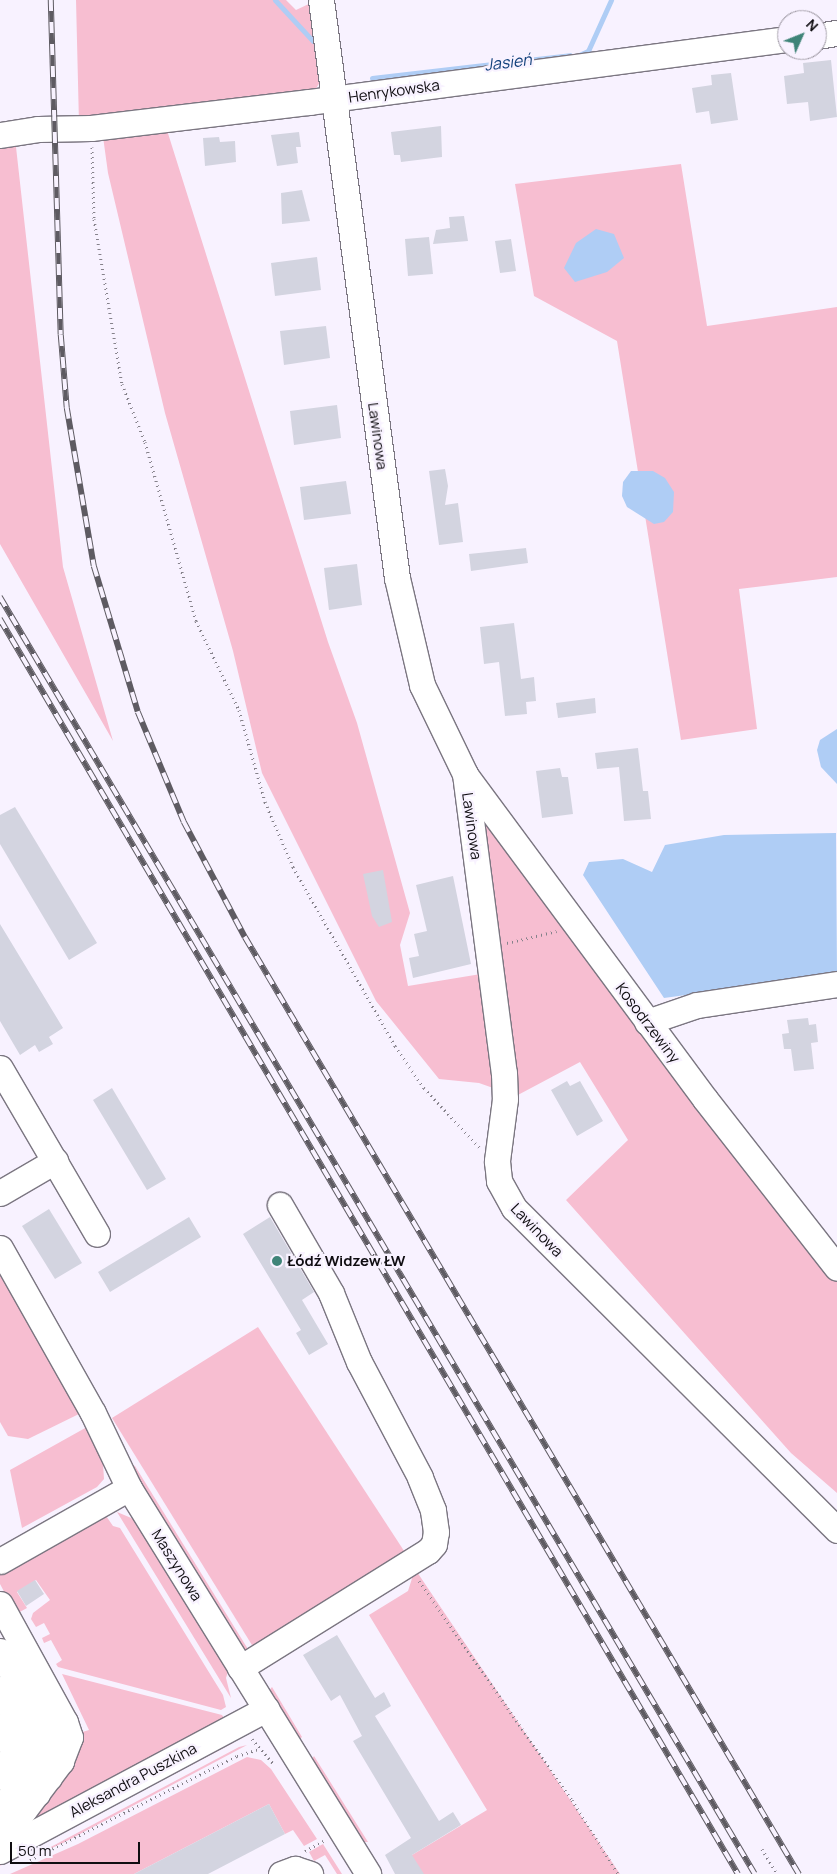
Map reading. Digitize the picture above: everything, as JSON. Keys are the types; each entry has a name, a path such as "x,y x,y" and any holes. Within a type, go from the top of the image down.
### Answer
{"street":[{"name":"Lawinowa","path":"321,0 397,578 422,685 465,774 490,948 505,1099 497,1161 499,1181 514,1208 837,1530"},
{"name":"Henrykowska","path":"0,135 38,130 91,128 334,99 777,41"},
{"name":"Kosodrzewiny","path":"465,774 647,1022 837,1268"},
{"path":"647,1022 697,1005 837,984"},
{"path":"0,1068 97,1234"},
{"path":"0,1193 54,1161"},
{"path":"240,1668 407,1564 434,1544 435,1520 428,1495 359,1362 331,1293 280,1205"},
{"name":"Maszynowa","path":"0,1248 93,1412 129,1488 368,1874"},
{"path":"0,1560 129,1488"},
{"path":"0,1604 69,1730 69,1746 24,1813"},
{"path":"0,1651 24,1813"},
{"path":"0,1689 24,1813"},
{"name":"Aleksandra Puszkina","path":"24,1813 266,1709"},
{"path":"0,1726 24,1813"},
{"path":"0,1764 24,1813"},
{"path":"0,1802 24,1813"},
{"path":"281,1874 295,1869 310,1874"}],"path":[{"path":"91,128 94,219 122,384 145,442 196,621 239,710 265,802 293,866 395,1046 440,1108 474,1143 497,1161"},
{"path":"490,948 576,926"},
{"path":"407,1564 572,1800 618,1874"},
{"path":"26,1862 62,1847 237,1756 259,1749"},
{"path":"762,1849 777,1874"}],"shaded area":[{"path":"76,0 286,0 296,10 313,2 320,82 315,90 166,127 328,642 357,723 410,913 400,945 408,986 493,972 465,774 837,1268 837,1493 791,1453 566,1200 628,1140 580,1062 516,1096 479,1083 439,1079 376,1001 262,773 233,651 165,413 108,173 101,122 79,124"},
{"path":"15,138 63,567 113,741 0,544 0,140"},
{"path":"681,164 707,326 837,307 837,577 739,589 757,729 681,740 617,341 534,296 515,184"},
{"path":"0,1271 81,1413 28,1439 8,1436 0,1422"},
{"path":"258,1327 408,1557 255,1650 112,1418"},
{"path":"87,1427 109,1461 103,1464 104,1479 97,1487 22,1528 10,1470"},
{"path":"129,1464 135,1466 251,1654 244,1652"},
{"path":"117,1512 136,1520 229,1668 226,1678 231,1698"},
{"path":"104,1513 113,1526 120,1528 223,1695 226,1707 221,1710 58,1667 56,1664 62,1660 51,1640 44,1643 42,1638 50,1634 44,1623 36,1627 31,1619 33,1613 50,1600 36,1580 17,1592 27,1608 16,1614 0,1584 0,1571"},
{"path":"415,1569 620,1874 396,1874 392,1867 487,1810 369,1615 408,1591"},
{"path":"62,1674 222,1715 224,1718 22,1827 38,1813 70,1770 79,1733 89,1730"},
{"path":"272,1687 302,1737 298,1740 268,1692"},
{"path":"234,1738 233,1743 0,1866 2,1862"},
{"path":"247,1745 65,1842 30,1858 239,1747"},
{"path":"314,1756 368,1842 361,1842 311,1761"},
{"path":"247,1757 261,1760 271,1769 317,1839 304,1846 293,1830 285,1834 269,1804 134,1874 10,1874 78,1844"},
{"path":"323,1844 342,1874 337,1874 325,1855 314,1861 309,1852"}],"water":[{"path":"596,229 614,234 624,258 607,272 575,282 564,268 576,243"},
{"path":"631,471 653,471 665,478 674,492 673,512 664,522 654,524 627,507 622,496 623,482"},
{"path":"837,729 837,784 821,767 817,750 820,740"},
{"path":"836,833 837,974 664,998 583,875 589,862 623,859 652,872 665,845 724,835"}],"building":[{"path":"831,60 837,117 810,121 808,102 787,104 784,76 804,73 803,63"},
{"path":"731,73 738,120 711,124 709,111 696,113 692,88 712,85 711,75"},
{"path":"441,126 442,157 401,162 400,155 394,155 391,132"},
{"path":"299,132 301,147 296,147 298,163 277,166 271,135"},
{"path":"219,137 220,142 235,141 236,162 205,166 203,138"},
{"path":"302,190 310,221 282,224 281,193"},
{"path":"464,216 468,241 433,244 436,230 450,228 449,217"},
{"path":"429,237 433,274 408,276 405,239"},
{"path":"511,239 516,271 500,273 495,241"},
{"path":"317,257 321,290 275,296 271,263"},
{"path":"326,326 330,358 284,365 280,331"},
{"path":"337,405 341,438 294,445 290,411"},
{"path":"445,469 448,486 445,505 458,503 463,542 439,545 429,471"},
{"path":"346,481 351,514 304,520 300,487"},
{"path":"526,548 528,563 471,571 469,554"},
{"path":"357,564 362,605 329,610 324,568"},
{"path":"514,623 521,679 534,677 536,701 526,702 527,714 505,716 499,662 484,664 480,627"},
{"path":"595,698 596,713 558,718 556,703"},
{"path":"638,748 643,791 648,791 651,819 624,821 619,767 597,769 595,753"},
{"path":"560,768 562,777 568,777 573,814 542,818 536,771"},
{"path":"15,807 97,943 69,960 0,844 0,815"},
{"path":"383,870 392,922 379,927 372,916 363,874"},
{"path":"453,876 471,964 413,978 409,958 419,956 414,934 427,931 416,885"},
{"path":"0,924 63,1028 49,1037 53,1044 39,1052 35,1045 20,1055 0,1021"},
{"path":"808,1018 809,1025 816,1024 818,1042 811,1043 814,1069 794,1071 791,1049 784,1049 782,1034 789,1033 787,1020"},
{"path":"567,1081 570,1086 580,1081 603,1121 577,1136 551,1090"},
{"path":"112,1088 166,1179 147,1190 93,1100"},
{"path":"49,1209 82,1263 55,1279 22,1226"},
{"path":"189,1217 201,1237 110,1292 98,1272"},
{"name":"Łódź Widzew ŁW","path":"270,1217 314,1292 302,1300 328,1344 309,1355 296,1333 301,1330 243,1234"},
{"path":"35,1580 44,1594 26,1606 17,1591"},
{"path":"337,1635 375,1698 384,1692 391,1706 375,1716 439,1821 453,1812 461,1825 412,1855 424,1874 395,1874 385,1855 411,1838 353,1741 362,1736 340,1695 331,1701 303,1655"},
{"path":"269,1804 285,1834 208,1874 134,1874"}],"waterway":[{"name":"Jasień","path":"275,0 313,41"},
{"name":"Jasień","path":"581,54 588,51 611,0"},
{"name":"Jasień","path":"372,78 570,55"}],"railway":[{"path":"51,0 61,335 67,408 94,566 138,712 184,822 245,937 799,1874"},
{"path":"0,597 755,1874"},
{"path":"0,619 738,1874"}],"place":[{"name":"Łódź Widzew ŁW","path":"277,1261"}]}
